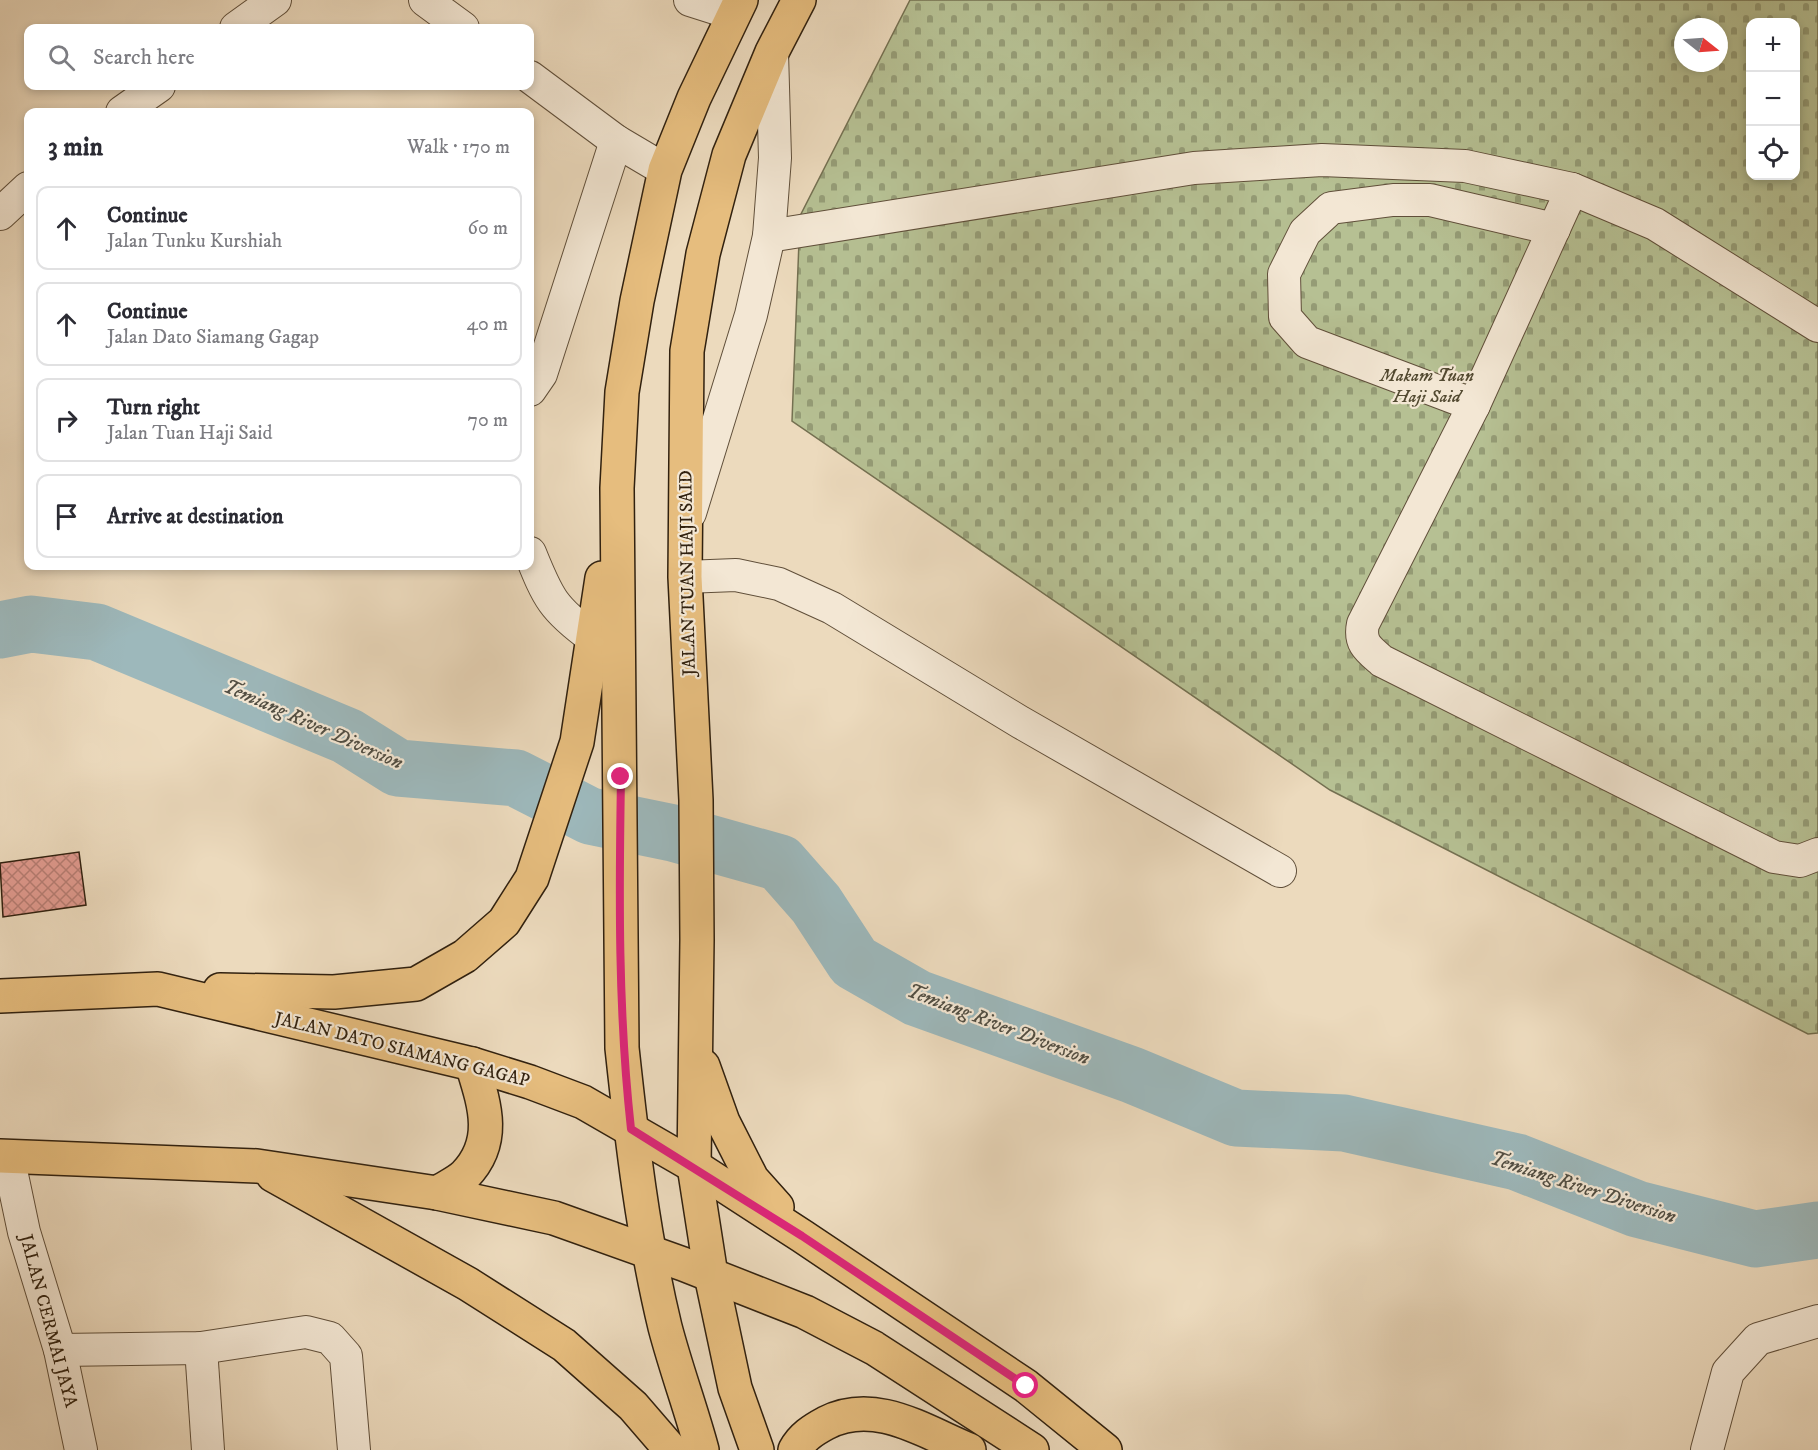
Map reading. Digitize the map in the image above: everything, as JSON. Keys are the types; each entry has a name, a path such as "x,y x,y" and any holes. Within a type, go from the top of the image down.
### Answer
{"main road":[{"name":"JALAN TUAN HAJI SAID","path":"757,1450 697,1269 694,1166 696,800 685,577 687,351 703,254 729,155 772,52 799,0"},
{"path":"702,1450 665,1327 631,1129 622,1048 617,488 621,392 637,301 665,170 693,98 737,7"},
{"path":"158,989 334,992 416,984 465,956 504,922 532,878 567,778 577,742 617,488"},
{"name":"JALAN DATO SIAMANG GAGAP","path":"0,996 158,989 472,1064 583,1102 694,1166 802,1236"},
{"path":"696,1044 723,1122 752,1179 802,1236 1026,1386 1105,1450"},
{"path":"437,1193 464,1175 481,1149 488,1122 472,1064"},
{"path":"4,1156 257,1166 437,1193 554,1218 651,1255 697,1269 805,1312 874,1348 1032,1450"},
{"path":"257,1166 468,1284 564,1345 633,1406 671,1450"},
{"path":"795,1450 813,1430 842,1415 871,1412 908,1423 969,1450"}],"street":[{"path":"241,24 274,0"},
{"path":"425,0 458,24"},
{"path":"690,0 737,7"},
{"path":"685,529 751,315 769,236 775,158 772,52"},
{"path":"534,80 616,141 665,170"},
{"path":"128,108 153,90"},
{"path":"534,384 541,374 616,141"},
{"path":"769,236 1194,168 1322,159 1465,166 1572,189 1655,224 1818,326"},
{"path":"1322,159 1331,208"},
{"path":"1572,189 1474,405 1364,624 1361,635 1364,646 1382,661 1774,857 1800,861 1818,854"},
{"path":"0,214 24,192"},
{"path":"1474,405 1307,342 1285,317 1284,274 1305,232 1331,208 1393,200 1430,200 1554,229"},
{"path":"534,563 548,598 569,621 593,638"},
{"path":"685,577 736,575 779,584 832,608 1020,722 1280,871"},
{"name":"JALAN CERMAI JAYA","path":"4,1156 12,1236 60,1350 81,1450"},
{"path":"1707,1450 1728,1372 1758,1339 1818,1321"},
{"path":"60,1350 201,1347 306,1332 330,1338 346,1356 354,1450"},
{"path":"201,1347 208,1450"}],"green space":[{"name":"Makam Tuan Haji Said","path":"910,0 1818,0 1818,1033 1808,1034 1330,790 792,421 800,216"}],"building":[{"path":"79,852 86,905 3,917 0,863"}],"waterway":[{"name":"Temiang River Diversion","path":"0,630 31,624 97,632 347,736 398,768 516,778 590,816 673,833 780,863 816,904 854,962 917,998 1132,1075 1236,1118 1344,1123 1517,1162 1637,1209 1755,1239 1818,1230"}],"route":[{"path":"621,777 619,898 622,1048 631,1129 694,1166 802,1236 900,1304 1026,1386"}]}
